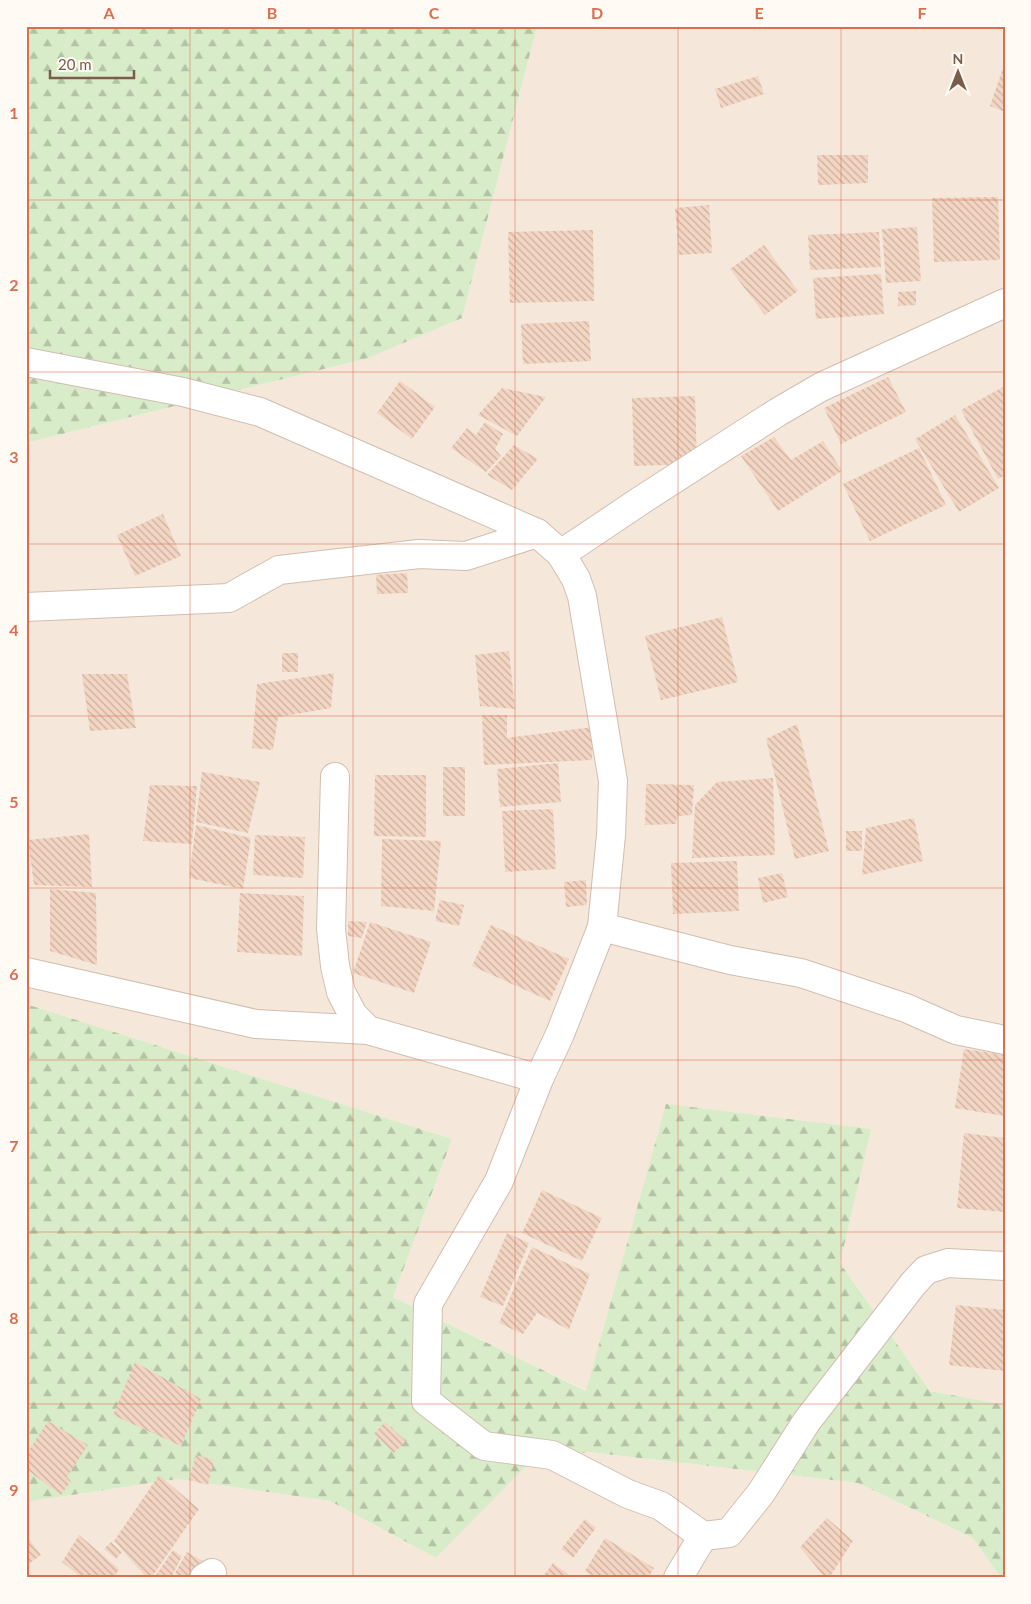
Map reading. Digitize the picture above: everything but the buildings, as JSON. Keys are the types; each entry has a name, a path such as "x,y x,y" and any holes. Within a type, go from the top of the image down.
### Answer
{"street":[{"path":"561,554 778,412 821,387 1005,303"},
{"path":"26,362 183,392 260,412 537,533 561,554 576,579 582,596 612,781 611,835 602,927 499,1181 428,1304 426,1401 484,1446 552,1455 628,1494 661,1506 703,1536 729,1533 762,1493 807,1420 926,1270 948,1263 1005,1266"},
{"path":"26,607 229,598 279,570 419,554 466,556 537,533"},
{"path":"335,777 331,929 335,966 341,992 353,1015 368,1030"},
{"path":"602,927 730,960 801,973 906,1008 956,1030 1005,1040"},
{"path":"26,972 256,1024 368,1030 539,1079"},
{"path":"678,1578 703,1536"}],"shaded area":[{"path":"537,26 1005,26 1005,1405 930,1391 840,1263 870,1129 666,1105 587,1391 393,1297 452,1139 26,1004 26,443 367,358 462,318"},
{"path":"588,1452 858,1483 973,1538 1001,1578 26,1578 26,1502 177,1479 330,1501 436,1558 526,1466"}],"green space":[{"path":"26,26 537,26 462,318 368,358 26,443"},
{"path":"26,1004 452,1139 393,1297 586,1391 666,1104 871,1129 840,1263 930,1391 1005,1405 1005,1578 1001,1578 973,1538 858,1483 588,1452 526,1466 436,1558 330,1501 177,1479 26,1502"}]}
